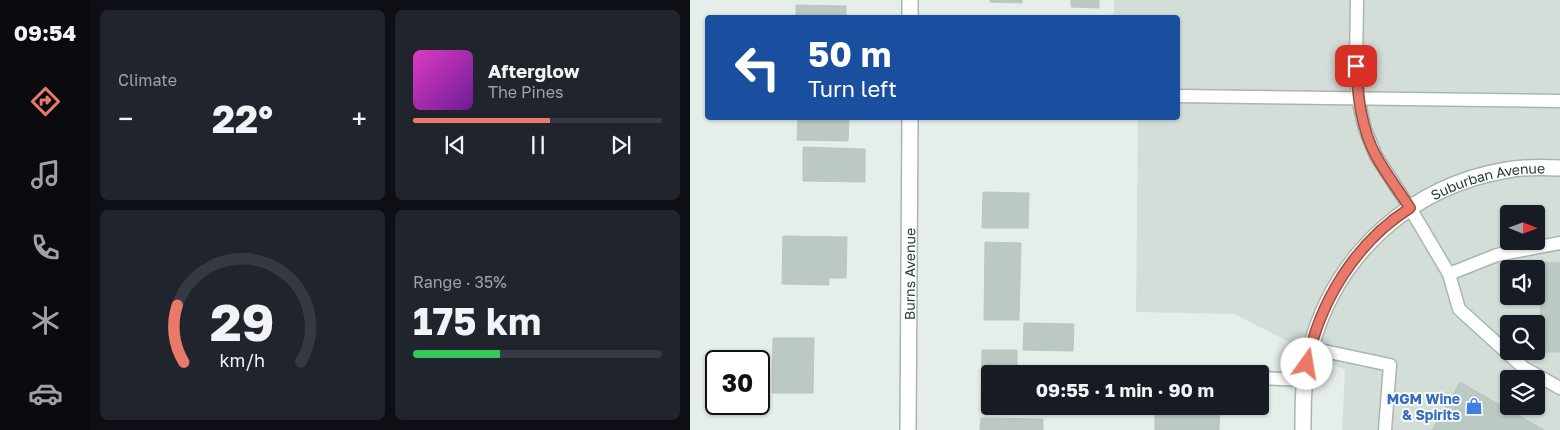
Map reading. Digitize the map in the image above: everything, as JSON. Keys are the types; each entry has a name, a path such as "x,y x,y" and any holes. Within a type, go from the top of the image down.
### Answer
{"street":[{"path":"910,0 910,15"},
{"name":"Burns Avenue","path":"908,430 910,120"},
{"name":"Suburban Avenue","path":"1302,430 1305,380 1310,348 1322,314 1338,282 1366,245 1399,215 1430,195 1463,181 1508,170 1560,168"}],"lane":[{"path":"1357,0 1356,66 1358,98 1365,129 1376,156 1410,208 1449,274 1460,309 1524,368 1560,388"},
{"path":"1180,96 1560,101"},
{"path":"1449,274 1497,255 1560,243"},
{"path":"1310,348 1390,365 1385,430"},
{"path":"1269,378 1305,380"}],"shaded area":[{"path":"1114,0 1560,0 1560,430 1342,430 1345,370 1234,314 1136,312 1138,120 1180,120 1180,15 1114,15"}],"building":[{"path":"990,0 1022,0 1022,3 990,2"},
{"path":"1071,0 1099,0 1099,8 1071,7"},
{"path":"796,5 846,6 846,15 796,15"},
{"path":"798,120 849,120 848,141 797,140"},
{"path":"803,147 865,149 865,182 803,181"},
{"path":"983,192 1029,193 1028,228 982,228"},
{"path":"783,236 847,237 846,278 829,278 829,285 782,284"},
{"path":"985,242 1021,243 1019,320 984,320"},
{"path":"1545,262 1560,263 1560,352 1545,352 1545,315 1541,315 1541,305 1545,305"},
{"path":"1024,323 1074,324 1073,351 1023,350"},
{"path":"773,338 814,338 813,393 772,393"},
{"path":"982,350 1017,350 1017,365 982,365"},
{"name":"MGM Wine & Spirits","path":"1460,382 1500,405 1500,415 1518,415 1544,430 1432,430"},
{"path":"1155,415 1220,415 1219,430 1155,430"},
{"path":"981,418 1043,419 1043,430 980,430"}],"place":[{"name":"MGM Wine & Spirits","path":"1474,406"}],"route":[{"path":"1307,364 1310,348 1322,314 1338,282 1366,245 1399,215 1410,208 1376,156 1365,129 1358,98 1356,66"}]}
